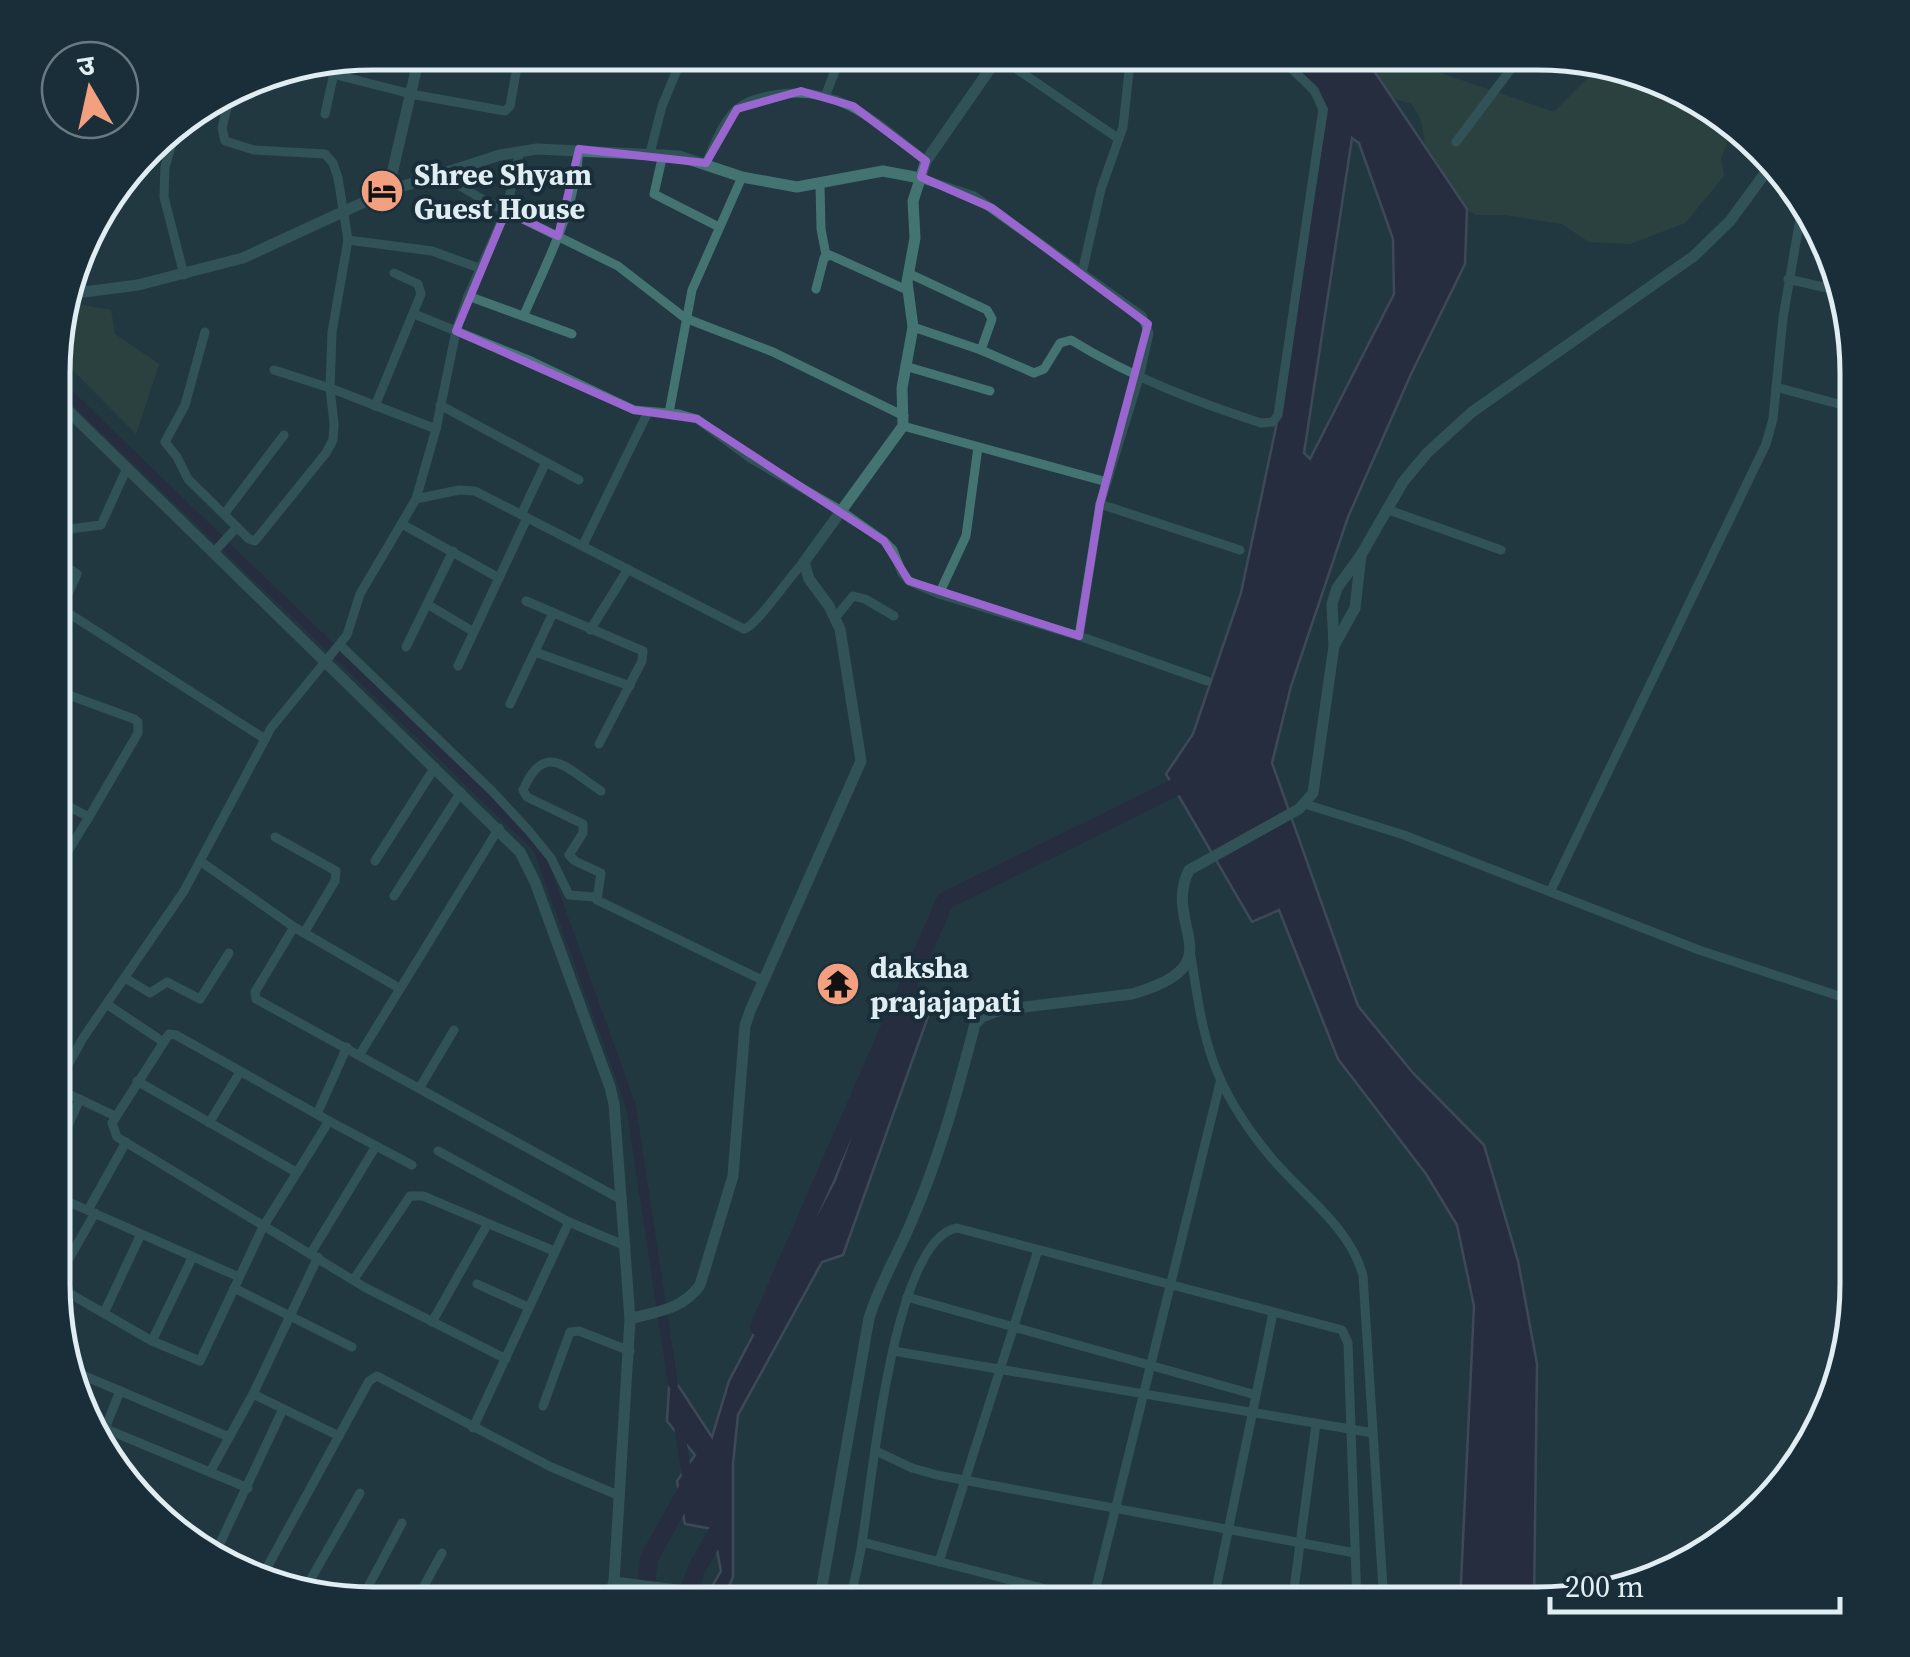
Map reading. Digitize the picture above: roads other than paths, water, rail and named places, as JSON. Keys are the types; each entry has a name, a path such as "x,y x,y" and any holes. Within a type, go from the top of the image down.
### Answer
{"street":[{"path":"388,191 416,70"},
{"path":"325,114 332,74 411,94 505,111 510,106 516,70"},
{"path":"677,70 662,106 654,194 719,227"},
{"path":"826,94 835,70"},
{"path":"416,498 468,490 744,629 756,623 904,421 905,366 912,326 907,290 915,238 913,200 926,161 989,71"},
{"path":"1022,71 1118,139"},
{"path":"1082,273 1100,189 1126,114 1127,71"},
{"path":"912,326 1039,372 1060,343 1067,340 1184,397 1261,423 1273,422 1278,416 1323,109 1314,90 1294,71"},
{"path":"1456,142 1509,71"},
{"path":"706,163 736,109 768,96 801,91 826,94 853,106 926,161"},
{"path":"205,332 185,405 165,442 178,457 188,479 225,513 234,531 252,540 258,538 333,440 330,388 335,313 348,240 334,164 325,154 254,150 226,141 222,128 228,108"},
{"path":"171,147 164,197 184,275"},
{"path":"524,314 575,188 579,150"},
{"path":"81,292 184,275 243,258 388,191 520,152 656,153 706,163 742,177 797,187 882,172 956,188 974,196 1148,324 1139,378 1100,504 1080,636"},
{"path":"71,1059 200,861 265,740 347,635 360,594 416,498 436,429 456,331 506,211 520,152"},
{"path":"440,174 618,266 686,318 773,352 904,421 978,447 1107,482"},
{"path":"1383,1586 1359,1260 1340,1232 1254,1136 1220,1083 1204,1039 1190,953 1184,880 1189,870 1206,858 1302,806 1317,782 1334,646 1332,604 1344,575 1361,554 1403,482 1472,412 1694,256 1730,220 1764,174"},
{"path":"669,412 692,290 742,177"},
{"path":"816,289 826,256 820,184"},
{"path":"1552,890 1772,428 1788,279 1799,222"},
{"path":"348,240 432,251 479,268"},
{"path":"826,256 907,290"},
{"path":"375,406 421,289 394,273"},
{"path":"908,274 988,310 992,319 982,350"},
{"path":"1788,279 1828,287"},
{"path":"468,296 572,334"},
{"path":"414,314 634,410 697,419 750,458 840,510 889,546 905,578 939,594 1080,636 1207,681"},
{"path":"905,366 990,391"},
{"path":"274,370 436,429"},
{"path":"1776,388 1839,404"},
{"path":"440,406 579,480"},
{"path":"583,545 648,412"},
{"path":"70,413 218,548 325,659 499,828 528,866 610,1087 635,1318 612,1587"},
{"path":"225,513 284,435"},
{"path":"939,594 966,536 978,447"},
{"path":"458,666 546,462"},
{"path":"70,529 101,524 127,468"},
{"path":"1100,504 1240,550"},
{"path":"1386,509 1502,550"},
{"path":"402,524 499,578"},
{"path":"218,548 234,531"},
{"path":"406,647 454,551"},
{"path":"1334,646 1355,608 1361,554"},
{"path":"635,1318 665,1311 690,1298 700,1285 728,1198 745,1026 861,762 843,643 835,618 809,579 804,562"},
{"path":"70,569 77,574 70,590"},
{"path":"590,630 628,569"},
{"path":"835,618 853,596 894,616"},
{"path":"526,601 643,651 642,661 599,744"},
{"path":"427,604 474,632"},
{"path":"510,704 554,613"},
{"path":"70,614 265,740"},
{"path":"340,645 529,831 552,858 570,895 595,896"},
{"path":"534,652 630,686"},
{"path":"70,696 138,722 138,732 71,847"},
{"path":"595,896 601,873 569,855 583,833 583,824 523,790 538,764 547,761 560,764 601,790"},
{"path":"376,861 435,768"},
{"path":"394,896 460,792"},
{"path":"1302,806 1404,834 1699,950 1840,996"},
{"path":"70,807 89,817"},
{"path":"360,1054 499,828"},
{"path":"276,838 336,871 304,933"},
{"path":"200,861 294,927 399,988"},
{"path":"595,896 601,904 762,980"},
{"path":"294,927 254,996 622,1200"},
{"path":"125,978 150,993 166,982 200,999 229,953"},
{"path":"820,1587 869,1318 881,1282 922,1197 975,1024 1000,1010 1152,989 1184,969 1190,953"},
{"path":"108,1005 162,1041"},
{"path":"420,1087 454,1030"},
{"path":"412,1165 169,1034 115,1116 113,1130 263,1228 506,1359"},
{"path":"317,1114 346,1047"},
{"path":"209,1123 240,1072"},
{"path":"138,1082 296,1172"},
{"path":"1096,1586 1220,1083"},
{"path":"71,1095 115,1116"},
{"path":"71,1120 80,1099"},
{"path":"71,1295 152,1341 200,1361 263,1228 329,1120"},
{"path":"71,1252 126,1142"},
{"path":"210,1472 253,1394 315,1255 376,1146"},
{"path":"438,1151 568,1222 626,1246"},
{"path":"354,1279 410,1196 423,1196 554,1251"},
{"path":"71,1203 239,1276"},
{"path":"474,1428 568,1222"},
{"path":"432,1322 487,1225"},
{"path":"853,1587 893,1350 907,1297 930,1246 949,1230 969,1231 1172,1288 1336,1328 1347,1335 1356,1586"},
{"path":"104,1313 141,1234"},
{"path":"940,1562 1038,1250"},
{"path":"152,1341 192,1258"},
{"path":"478,1284 528,1307"},
{"path":"234,1288 352,1347"},
{"path":"907,1297 1256,1395"},
{"path":"1216,1586 1273,1313"},
{"path":"543,1406 570,1332 579,1331 630,1351"},
{"path":"893,1350 1373,1433"},
{"path":"85,1376 229,1437"},
{"path":"266,1567 369,1381 377,1376 573,1478 620,1496"},
{"path":"107,1427 120,1391"},
{"path":"253,1394 339,1436"},
{"path":"220,1545 283,1410"},
{"path":"1294,1586 1316,1424"},
{"path":"108,1430 248,1488"},
{"path":"876,1451 922,1472 964,1481 1355,1553"},
{"path":"308,1579 360,1493"},
{"path":"368,1587 402,1523"},
{"path":"862,1542 1033,1586"},
{"path":"423,1587 442,1553"},
{"path":"614,1582 661,1587"}],"waterway":[{"path":"70,396 538,848 631,1106 673,1384"},
{"path":"759,1327 945,901 1174,788"},
{"path":"679,1426 688,1483"},
{"path":"646,1587 649,1558 691,1483"},
{"path":"691,1587 719,1529 715,1515"}],"place":[{"name":"Shree Shyam Guest House","path":"382,191"},
{"name":"daksha prajajapati","path":"838,984"}]}
